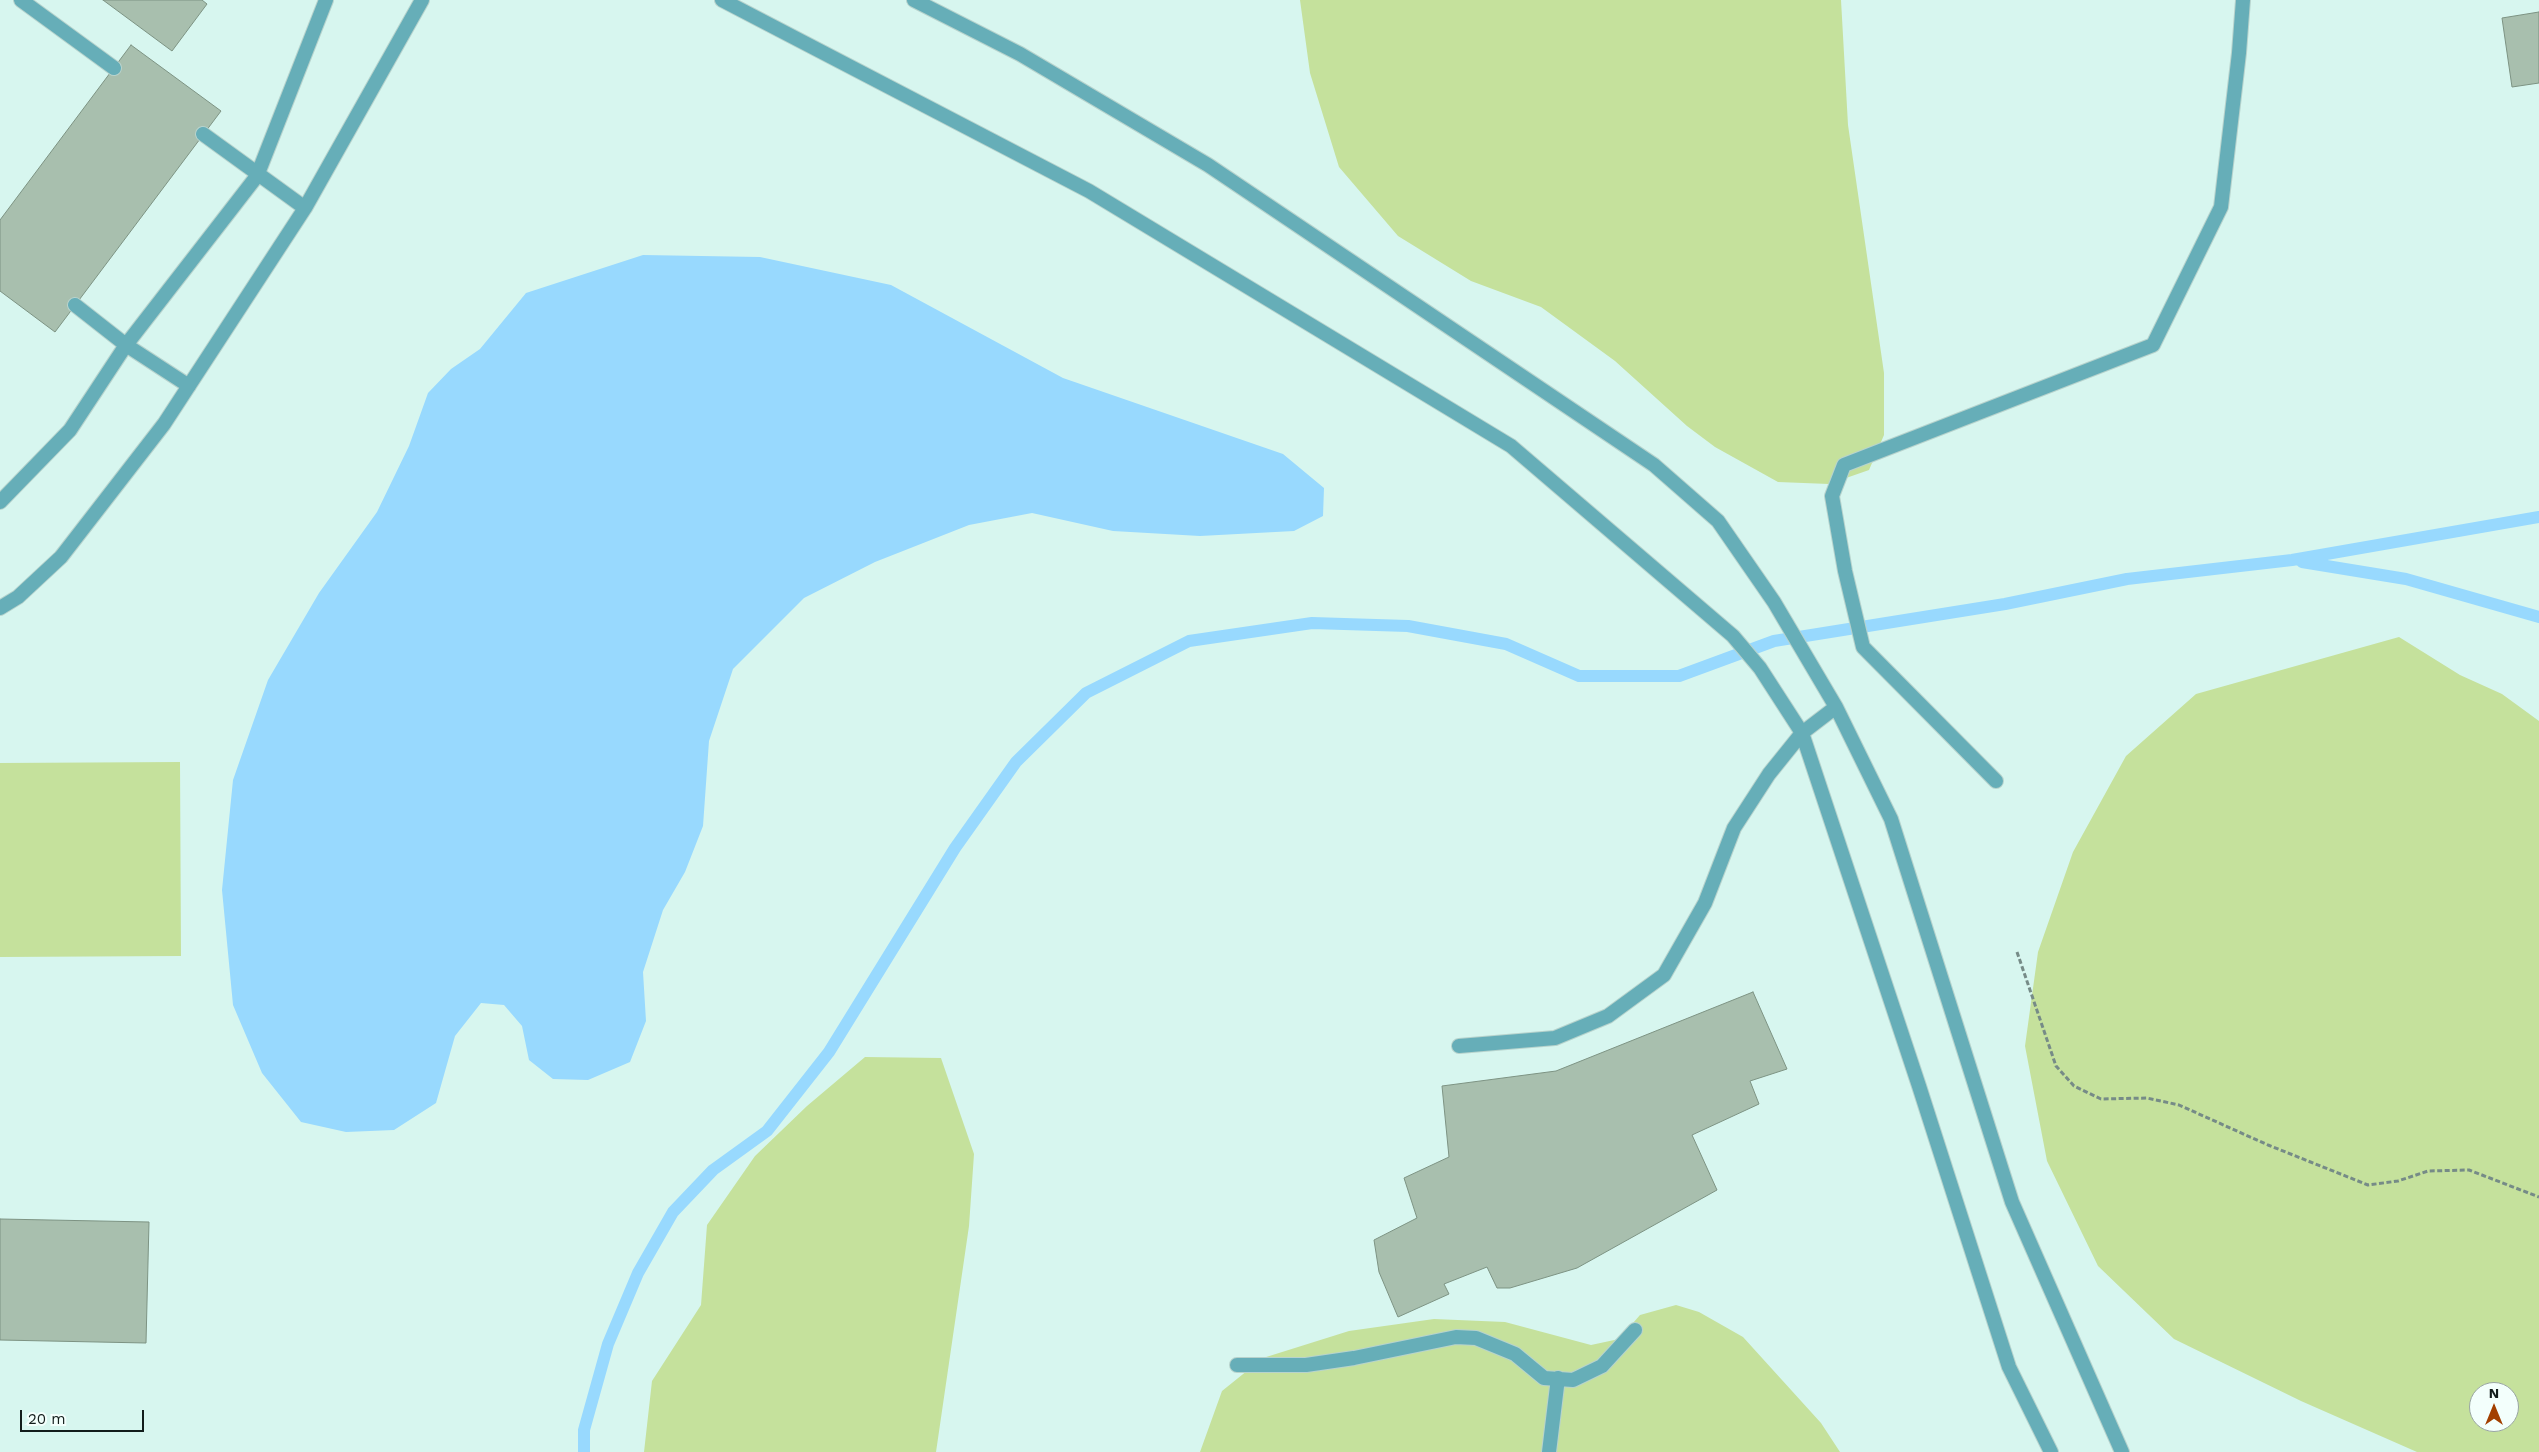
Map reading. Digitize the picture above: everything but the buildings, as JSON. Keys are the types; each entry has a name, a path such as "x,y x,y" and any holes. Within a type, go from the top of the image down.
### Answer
{"lane":[{"path":"21,0 114,68"},
{"path":"0,502 70,430 126,345 257,176 326,0"},
{"path":"0,608 18,597 62,557 164,424 305,208 422,0"},
{"path":"722,0 1089,191 1511,446 1733,636 1760,668 1802,733 1919,1086 2009,1367 2051,1452"},
{"path":"914,0 1020,54 1208,165 1654,466 1718,521 1774,602 1836,707 1891,819 2012,1202 2122,1452"},
{"path":"1996,781 1863,647 1845,571 1832,496 1844,466 2153,345 2221,206 2239,53 2243,0"},
{"path":"203,134 257,176 305,208"},
{"path":"75,306 126,345 189,386"},
{"path":"1459,1046 1555,1038 1608,1016 1664,975 1705,903 1734,828 1769,774 1802,733 1836,707"},
{"path":"1237,1365 1306,1365 1354,1358 1456,1336 1476,1338 1515,1354 1544,1378 1573,1380 1602,1366 1636,1330"},
{"path":"1549,1452 1558,1378"}],"path":[{"path":"2017,952 2056,1066 2074,1086 2101,1099 2148,1098 2179,1105 2268,1145 2368,1185 2398,1181 2428,1171 2469,1170 2539,1198"}],"green space":[{"path":"1300,0 1841,0 1848,125 1884,373 1884,435 1869,470 1829,484 1778,482 1715,447 1687,426 1615,361 1541,307 1471,281 1398,236 1339,167 1310,73"},
{"path":"2399,637 2460,675 2502,694 2539,721 2539,1452 2417,1452 2301,1401 2174,1339 2098,1266 2047,1161 2025,1046 2038,952 2073,852 2126,756 2196,694"},
{"path":"180,762 181,956 0,957 0,763"},
{"path":"865,1057 941,1058 974,1154 969,1226 936,1452 644,1452 652,1381 701,1305 707,1225 755,1156 807,1106"},
{"path":"1676,1305 1699,1312 1743,1337 1821,1423 1840,1452 1200,1452 1222,1391 1263,1358 1349,1331 1434,1319 1505,1322 1591,1345 1619,1339 1640,1315"}],"water":[{"path":"643,255 760,257 891,285 1063,378 1283,454 1324,488 1323,516 1294,531 1200,536 1113,531 1032,513 969,525 875,562 804,598 733,669 709,741 703,826 685,872 663,910 643,972 646,1021 630,1062 588,1080 553,1079 529,1060 522,1026 504,1005 481,1003 455,1036 436,1103 394,1130 346,1132 301,1122 262,1073 233,1005 222,890 233,780 268,680 319,593 377,512 409,446 428,393 451,369 480,349 526,293"}],"waterway":[{"path":"584,1452 584,1430 608,1344 638,1273 673,1212 713,1170 767,1131 829,1052 955,848 1016,762 1086,693 1189,641 1312,623 1408,626 1506,644 1579,676 1679,676 1774,641 2005,604 2127,579 2292,560 2539,517"},
{"path":"2302,562 2406,579 2539,617"}]}
